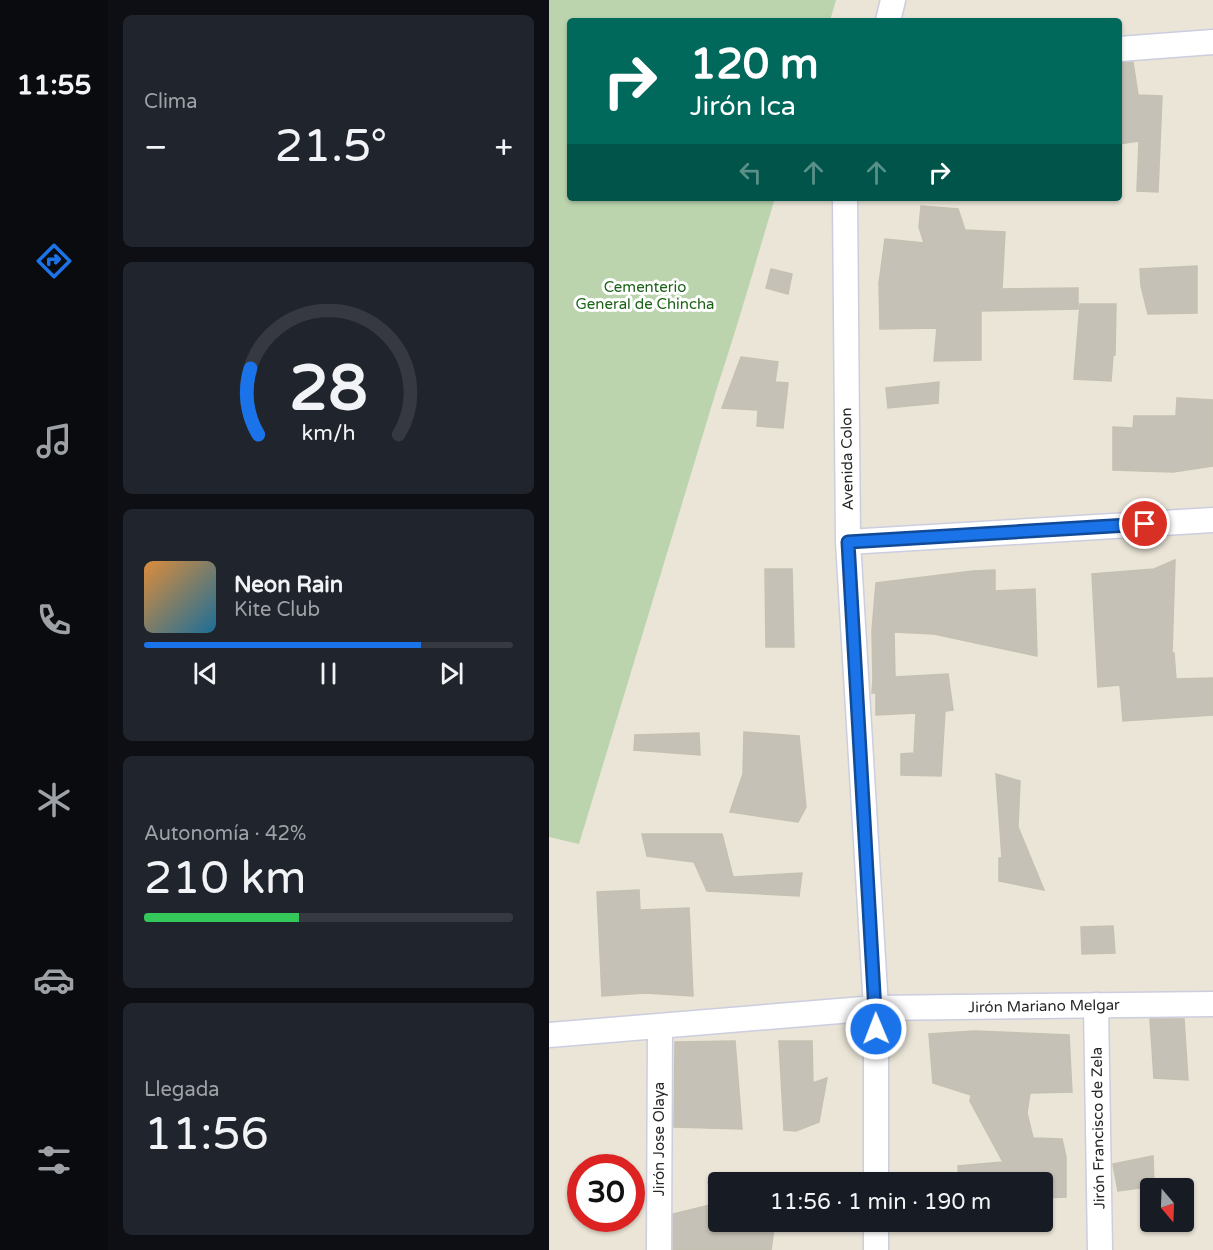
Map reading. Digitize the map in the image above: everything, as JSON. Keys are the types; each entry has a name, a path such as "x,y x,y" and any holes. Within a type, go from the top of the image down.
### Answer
{"street":[{"path":"889,18 893,0"},
{"path":"1122,49 1213,42"},
{"name":"Avenida Colon","path":"845,201 848,542 876,1008 876,1172"},
{"path":"848,542 1213,520"},
{"name":"Jirón Mariano Melgar","path":"549,1035 876,1008 1213,1004"},
{"name":"Jirón Francisco de Zela","path":"1096,1005 1100,1250"},
{"name":"Jirón Jose Olaya","path":"659,1250 660,1027"},
{"path":"876,1232 876,1250"}],"green space":[{"name":"Cementerio General de Chincha","path":"549,0 836,0 831,18 567,18 567,201 774,201 579,844 549,837"}],"building":[{"path":"1133,62 1138,95 1162,96 1158,192 1137,191 1139,141 1122,144 1122,63"},
{"path":"921,206 958,209 965,230 1005,232 1002,289 1078,288 1078,309 981,311 981,360 934,361 937,328 880,329 879,283 885,239 924,243 919,227"},
{"path":"1197,266 1197,313 1148,314 1141,286 1140,269"},
{"path":"771,269 792,274 788,294 766,288"},
{"path":"1080,304 1116,304 1115,355 1113,355 1111,381 1074,379"},
{"path":"741,357 778,362 775,382 788,383 783,428 757,426 758,410 722,408"},
{"path":"939,382 938,403 888,408 886,388"},
{"path":"1177,398 1213,400 1213,466 1173,472 1113,470 1113,427 1133,428 1134,416 1176,416"},
{"path":"1175,560 1172,653 1174,653 1176,679 1213,678 1213,715 1123,721 1120,685 1098,687 1092,574 1154,569"},
{"path":"765,569 792,569 794,647 766,647"},
{"path":"995,570 995,591 1035,589 1037,656 934,634 894,632 895,677 948,674 953,710 945,711 941,776 901,775 901,754 914,753 916,713 876,715 876,693 872,693 872,631 876,583"},
{"path":"744,732 799,736 806,807 798,822 730,812 743,774"},
{"path":"699,733 700,755 634,750 635,735"},
{"path":"996,774 1020,781 1018,827 1044,890 999,881 999,858 1002,858"},
{"path":"642,834 722,834 733,877 802,873 799,896 707,891 694,862 647,856"},
{"path":"639,890 640,910 689,908 693,996 645,993 602,996 597,892"},
{"path":"1113,926 1115,953 1082,954 1081,927"},
{"path":"1150,1019 1184,1019 1188,1080 1154,1078"},
{"path":"974,1031 1069,1035 1072,1092 1030,1093 1027,1113 1033,1138 1062,1139 1066,1157 1066,1197 1053,1198 1053,1172 958,1172 958,1166 1003,1162 970,1101 971,1095 933,1083 929,1034"},
{"path":"735,1041 742,1129 674,1127 675,1042"},
{"path":"779,1041 812,1041 813,1083 827,1078 819,1122 796,1131 784,1130"},
{"path":"1153,1156 1154,1178 1140,1178 1140,1188 1118,1191 1113,1164"},
{"path":"708,1205 708,1232 773,1232 771,1250 673,1250 673,1214"}],"route":[{"path":"876,1029 848,542 1145,524"}]}
